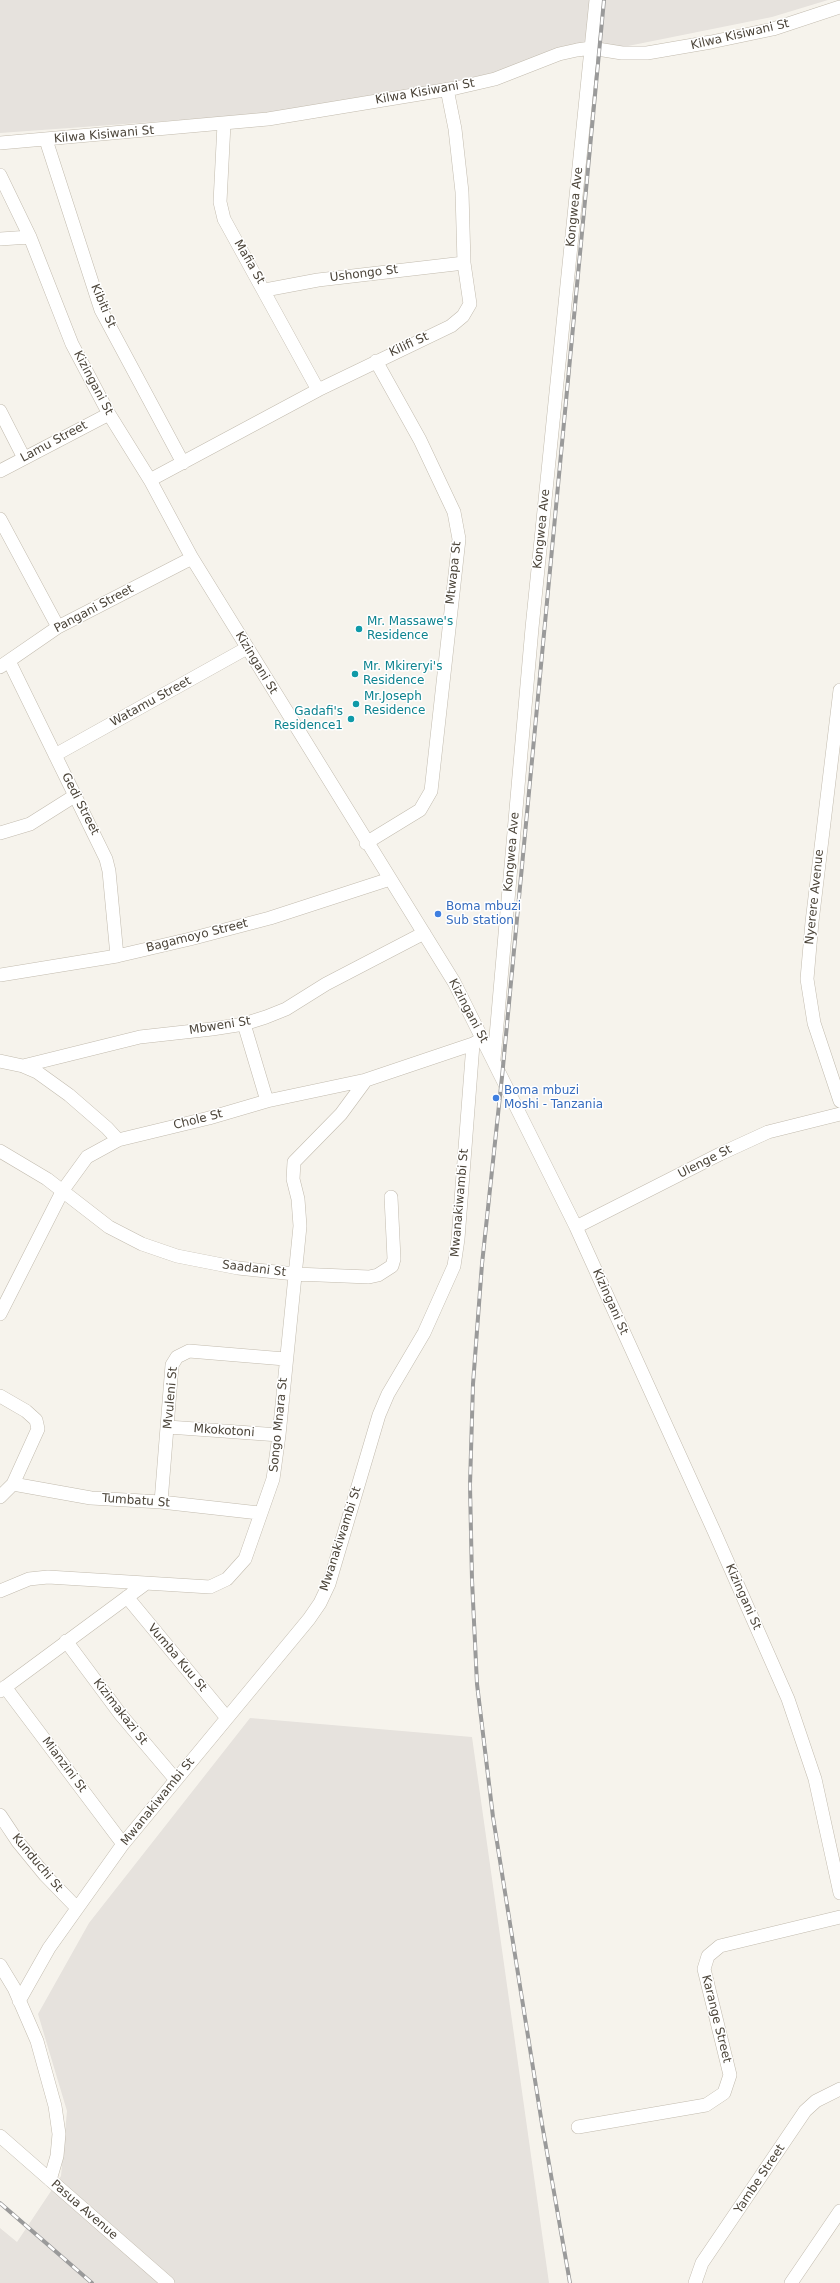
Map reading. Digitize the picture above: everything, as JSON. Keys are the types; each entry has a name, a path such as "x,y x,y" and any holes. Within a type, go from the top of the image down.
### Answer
{"street":[{"name":"Kongwea Ave","path":"494,1059 532,628 596,0"},
{"name":"Kilwa Kisiwani St","path":"0,143 268,119 447,89 495,79 558,54 591,48 622,53 666,51 773,29 840,7"},
{"name":"Kilifi St","path":"150,480 318,390 451,326 463,316 470,304 464,263 462,192 455,129 447,89"},
{"name":"Mafia St","path":"224,124 220,202 224,219 265,290 318,390"},
{"name":"Kibiti St","path":"46,140 101,310 183,463"},
{"name":"Kizingani St","path":"0,175 30,237 72,344 109,414 150,480 192,558 366,843 454,982 478,1041 494,1059 576,1227 714,1531 788,1699 815,1778 840,1893"},
{"path":"0,239 30,237"},
{"name":"Ushongo St","path":"265,290 318,280 464,263"},
{"name":"Mtwapa St","path":"366,843 420,810 431,791 458,539 454,512 420,440 376,361"},
{"path":"0,411 24,458"},
{"name":"Lamu Street","path":"0,471 109,414"},
{"path":"0,519 58,627"},
{"name":"Pangani Street","path":"3,665 58,627 192,558"},
{"name":"Watamu Street","path":"55,755 247,648"},
{"name":"Gedi Street","path":"3,665 55,755 76,795 108,865 117,956"},
{"name":"Nyerere Avenue","path":"840,690 812,922 807,979 814,1023 840,1101"},
{"path":"0,833 30,824 76,795"},
{"name":"Bagamoyo Street","path":"0,975 117,956 270,918 390,879"},
{"name":"Mbweni St","path":"0,1061 23,1066 140,1037 244,1024 286,1009 326,984 424,933"},
{"path":"244,1024 267,1101"},
{"name":"Chole St","path":"0,1314 63,1190 87,1158 118,1140 209,1118 267,1101 366,1080 478,1041"},
{"name":"Mwanakiwambi St","path":"19,2001 49,1948 124,1844 310,1619 329,1584 382,1408 388,1394 424,1333 454,1266 478,1041"},
{"path":"23,1066 37,1072 69,1095 107,1128 118,1140"},
{"name":"Songo Mnara St","path":"0,1591 29,1579 48,1577 210,1587 227,1580 245,1559 259,1514 274,1479 300,1226 298,1199 292,1179 294,1162 341,1114 366,1080"},
{"name":"Ulenge St","path":"576,1227 720,1154 768,1132 840,1114"},
{"name":"Saadani St","path":"0,1151 63,1190 109,1227 161,1252 238,1268 295,1274 369,1277 386,1270 392,1266 394,1259 392,1197"},
{"name":"Mvuleni St","path":"161,1502 172,1366 177,1357 182,1353 189,1351 286,1359"},
{"path":"0,1396 26,1411 36,1420 38,1429 13,1484 0,1497"},
{"name":"Mkokotoni","path":"168,1427 279,1435"},
{"name":"Tumbatu St","path":"13,1484 91,1498 161,1502 259,1514"},
{"path":"3,1689 145,1584"},
{"name":"Vumba Kuu St","path":"127,1597 227,1718"},
{"name":"Kizimakazi St","path":"66,1641 121,1715 176,1780"},
{"name":"Mianzini St","path":"3,1689 124,1844"},
{"name":"Kunduchi St","path":"0,1816 18,1842 41,1870 77,1908"},
{"name":"Karange Street","path":"578,2127 706,2104 724,2093 730,2075 704,1969 708,1956 720,1946 840,1917"},
{"path":"0,1965 14,1988 37,2041 55,2106 59,2134 57,2156 50,2180"},
{"name":"Yambe Street","path":"695,2283 702,2264 805,2111 816,2101 838,2092"},
{"name":"Pasua Avenue","path":"0,2136 168,2283"},
{"path":"791,2283 840,2211"}],"shaded area":[{"path":"0,0 828,0 772,17 305,111 0,133"},
{"path":"250,1718 472,1737 549,2283 0,2283 0,2228 17,2242 61,2176 67,2111 38,2014 89,1923"}],"railway":[{"path":"570,2283 542,2124 493,1817 477,1684 472,1580 470,1485 473,1384 482,1264 502,1077 604,0"},
{"path":"0,2203 92,2283"}],"place":[{"name":"Mr. Massawe's Residence","path":"359,629"},
{"name":"Mr. Mkireryi's Residence","path":"355,674"},
{"name":"Mr.Joseph Residence","path":"356,704"},
{"name":"Gadafi's Residence1","path":"351,719"},
{"name":"Boma mbuzi Sub station","path":"438,914"},
{"name":"Boma mbuzi Moshi - Tanzania","path":"496,1098"}]}
